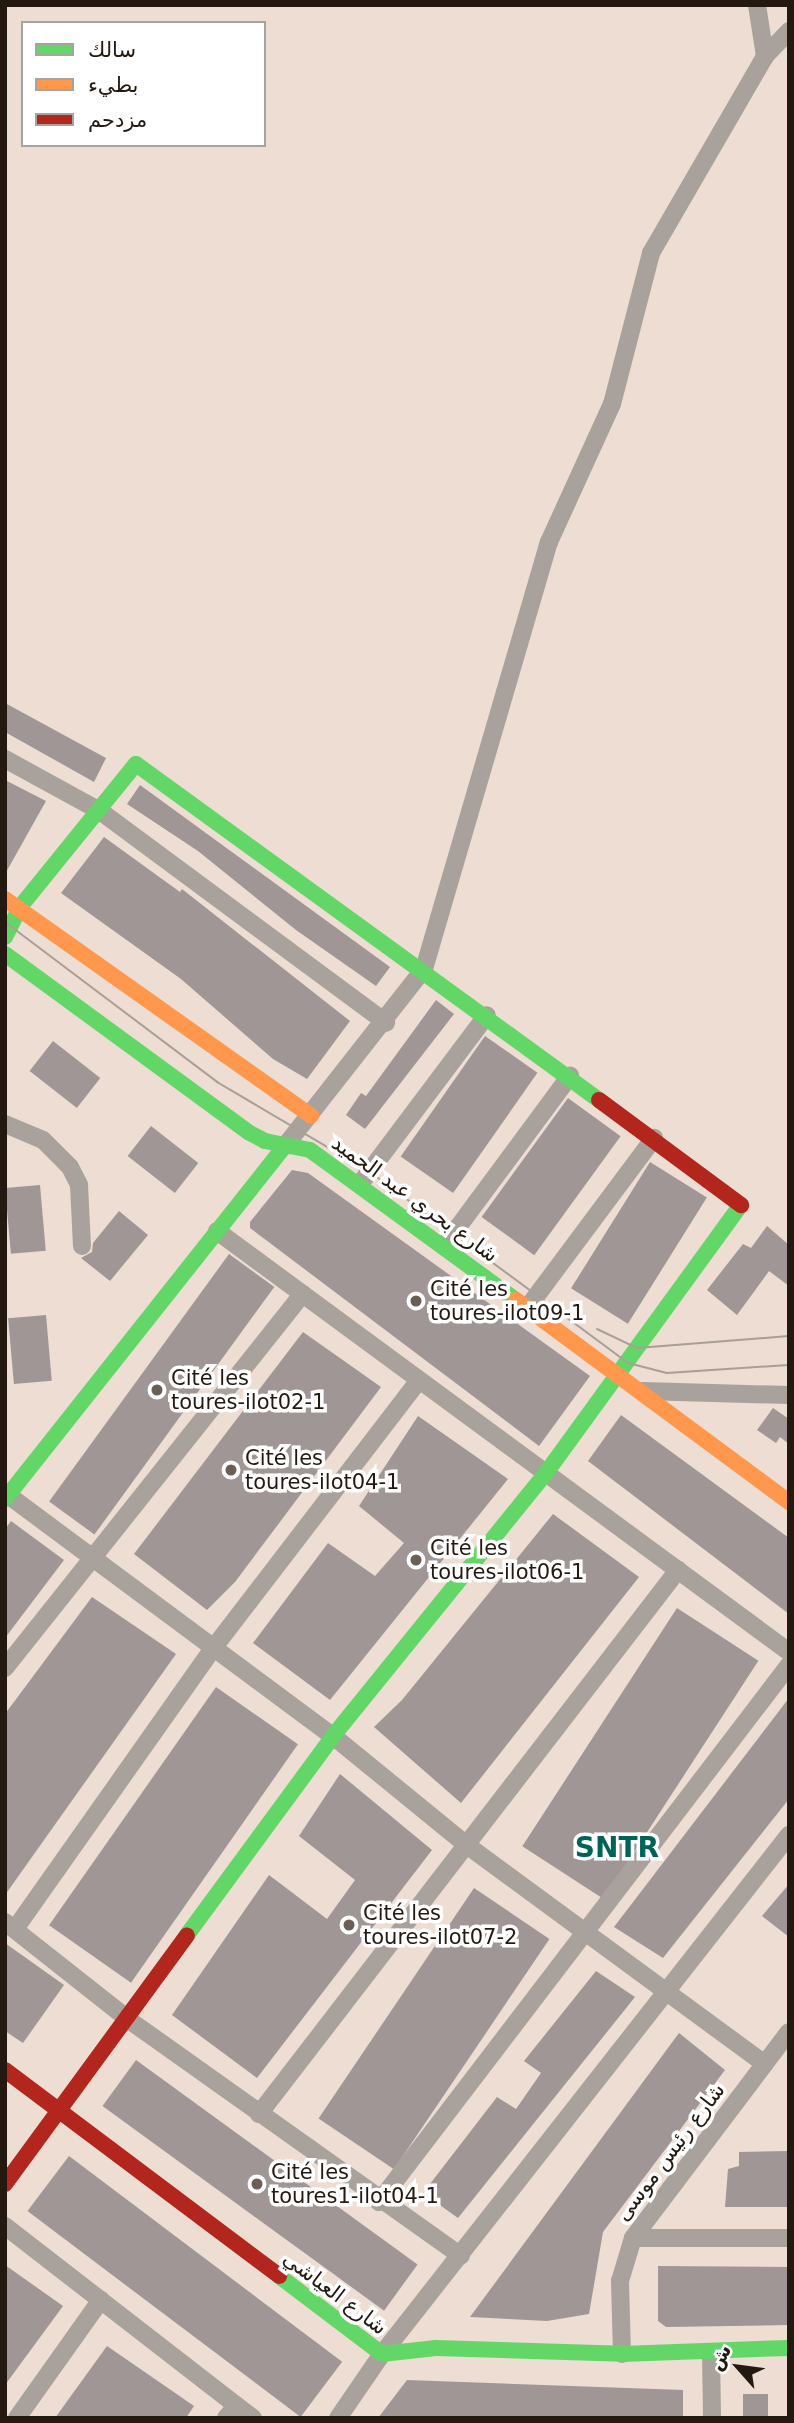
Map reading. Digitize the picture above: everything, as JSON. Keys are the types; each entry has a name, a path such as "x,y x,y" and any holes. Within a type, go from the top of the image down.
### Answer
{"street":[{"path":"757,5 765,57"},
{"path":"765,2064 588,1931 468,1846 333,1736 215,1646 7,1497 386,1023 424,969 549,542 612,404 651,253 765,57 789,32"},
{"path":"5,759 100,811 386,1023"},
{"path":"5,937 20,907 136,764 424,969 743,1204 546,1473 333,1736 129,2020 5,2184"},
{"path":"5,899 20,907 311,1115"},
{"name":"شارع بحري عبد الحميد","path":"5,954 247,1132 285,1146 310,1150 360,1184 619,1373 789,1502"},
{"path":"360,1184 487,1015"},
{"path":"444,1246 570,1076"},
{"path":"5,1124 43,1140 70,1167 79,1185 82,1246"},
{"path":"527,1307 654,1138"},
{"path":"217,1231 789,1652"},
{"path":"5,1668 89,1558 303,1293"},
{"path":"419,1380 215,1646 10,1926 129,2020 379,2202 461,2256"},
{"path":"643,1391 789,1395"},
{"path":"259,2114 678,1570"},
{"path":"379,2202 789,1665"},
{"path":"338,2418 382,2354 789,1835"},
{"name":"شارع رئيس موسى","path":"622,2354 620,2281 633,2238 789,2032"},
{"name":"شارع العياشي","path":"5,2070 61,2109 382,2354 436,2348 622,2354 711,2353 789,2348"},
{"path":"5,2226 101,2300 231,2412 253,2418"},
{"path":"633,2238 789,2238"},
{"path":"17,2418 101,2300"},
{"path":"711,2353 712,2418"}],"building":[{"path":"5,703 106,758 94,782 5,732"},
{"path":"5,780 46,801 5,874"},
{"path":"140,785 390,967 376,986 296,930 198,851 127,804"},
{"path":"104,837 180,892 182,889 350,1021 307,1079 273,1059 181,979 61,893"},
{"path":"436,1000 454,1014 365,1129 346,1115 361,1093 366,1096"},
{"path":"485,1036 537,1073 453,1193 401,1156"},
{"path":"53,1041 100,1078 77,1108 30,1071"},
{"path":"568,1098 621,1136 534,1255 482,1217"},
{"path":"151,1126 198,1163 175,1193 128,1156"},
{"path":"650,1162 707,1198 628,1324 571,1288"},
{"name":"Cité les toures-ilot09-1","path":"292,1170 308,1173 590,1376 539,1446 250,1228 250,1222"},
{"path":"40,1185 46,1251 11,1254 5,1188"},
{"path":"119,1211 148,1235 110,1281 81,1258 92,1252 93,1243"},
{"path":"767,1226 789,1245 789,1286 769,1271 737,1315 707,1290 743,1244 751,1248"},
{"name":"Cité les toures-ilot02-1","path":"229,1254 274,1287 94,1534 49,1502"},
{"path":"46,1315 52,1381 14,1384 8,1318"},
{"name":"Cité les toures-ilot04-1","path":"303,1332 381,1387 235,1582 207,1610 134,1554"},
{"path":"773,1408 789,1419 789,1444 780,1437 776,1443 757,1430"},
{"path":"621,1415 789,1538 789,1614 588,1461"},
{"name":"Cité les toures-ilot06-1","path":"418,1416 508,1479 330,1700 253,1643 328,1543 375,1576 404,1543 359,1506"},
{"path":"553,1514 639,1577 461,1803 374,1727 402,1700"},
{"path":"11,1521 64,1560 5,1638 5,1529"},
{"path":"92,1597 176,1654 5,1895 5,1714"},
{"path":"677,1608 758,1661 604,1899 522,1846"},
{"path":"216,1687 298,1744 131,1983 49,1925"},
{"path":"789,1698 789,1799 663,1958 614,1927"},
{"name":"Cité les toures-ilot07-2","path":"340,1774 432,1850 257,2078 172,2015 269,1875 327,1919 355,1880 299,1836"},
{"path":"789,1884 789,1937 762,1916"},
{"path":"474,1888 549,1939 394,2169 319,2118"},
{"path":"5,1943 64,1985 23,2043 5,2031"},
{"path":"596,1971 635,1997 458,2218 423,2193 497,2097 516,2109 541,2073 524,2061"},
{"path":"679,2033 725,2070 603,2232 589,2314 547,2321 470,2317"},
{"name":"Cité les toures1-ilot04-1","path":"136,2060 418,2265 384,2311 102,2106"},
{"path":"789,2151 789,2207 725,2207 728,2169 739,2166 739,2152"},
{"path":"69,2156 342,2362 301,2417 27,2211"},
{"path":"5,2265 63,2306 5,2385"},
{"path":"658,2266 789,2267 789,2325 666,2327 658,2321"},
{"path":"107,2346 194,2406 186,2418 55,2418"},
{"path":"407,2380 683,2390 683,2418 378,2418"},
{"path":"743,2394 768,2394 768,2418 743,2418"}],"tram line":[{"path":"5,922 217,1082 370,1172 628,1363 667,1373 789,1365"},
{"path":"597,1329 637,1348 789,1336"}],"traffic: fast":[{"path":"5,937 20,907 136,764 599,1100"},
{"path":"5,954 248,1132 265,1141 310,1150 516,1300"},
{"path":"5,1499 285,1146"},
{"path":"187,1935 333,1736 546,1473 741,1205"},
{"path":"279,2276 382,2354 436,2348 622,2354 789,2348"}],"traffic: slow":[{"path":"5,899 311,1116"},
{"path":"516,1300 789,1502"}],"traffic: jam":[{"path":"599,1100 741,1205"},
{"path":"5,2184 187,1935"},
{"path":"5,2070 279,2276"}],"place":[{"name":"Cité les toures-ilot09-1","path":"416,1301"},
{"name":"Cité les toures-ilot02-1","path":"157,1390"},
{"name":"Cité les toures-ilot04-1","path":"231,1470"},
{"name":"Cité les toures-ilot06-1","path":"416,1560"},
{"name":"Cité les toures-ilot07-2","path":"349,1925"},
{"name":"Cité les toures1-ilot04-1","path":"257,2184"}],"district":[{"name":"SNTR","path":"617,1848"}]}
